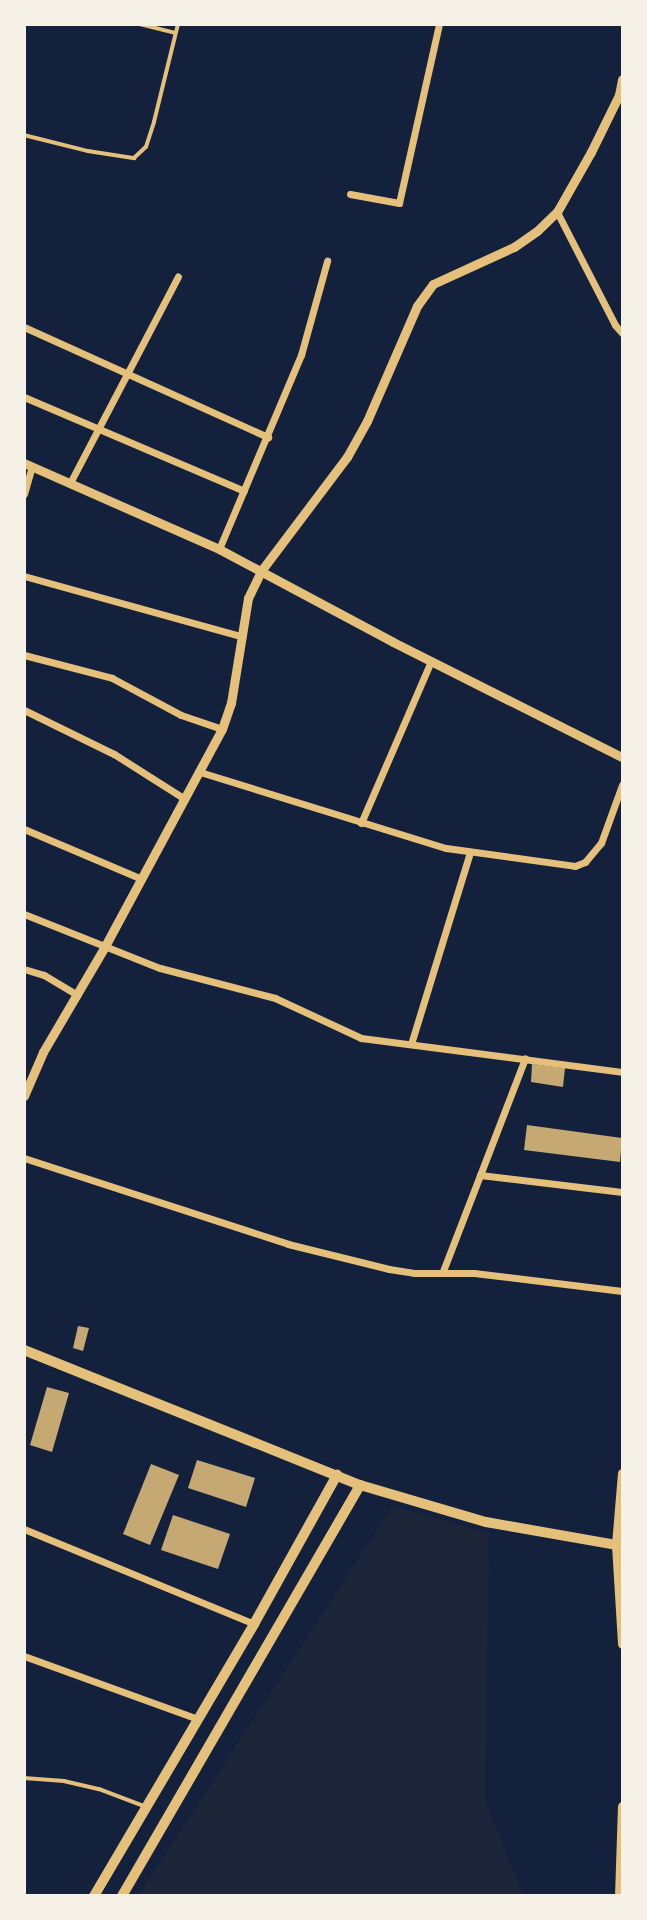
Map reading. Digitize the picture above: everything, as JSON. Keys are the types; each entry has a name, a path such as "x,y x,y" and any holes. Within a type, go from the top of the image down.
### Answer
{"main road":[{"path":"24,1350 360,1485 512,1528 619,1546"},
{"path":"94,1895 254,1624 337,1475"},
{"path":"122,1895 360,1485"}],"street":[{"path":"350,194 399,203 439,24"},
{"path":"24,1096 43,1052 104,948 222,729 231,703 248,598 261,571 347,457 367,421 417,306 433,285 514,247 537,231 557,212 592,152 619,95 622,79"},
{"path":"557,212 615,325 622,333"},
{"path":"219,549 300,355 327,261"},
{"path":"70,483 178,276"},
{"path":"24,327 268,437"},
{"path":"24,397 244,491"},
{"path":"24,494 29,465 219,549 431,661 622,757"},
{"path":"24,576 240,636"},
{"path":"24,655 112,678 173,711 222,729"},
{"path":"361,823 431,661"},
{"path":"24,710 114,754 186,799"},
{"path":"200,772 446,848 575,866 585,862 601,843 622,785"},
{"path":"24,829 142,879"},
{"path":"411,1044 470,852"},
{"path":"24,914 160,968 275,998 361,1038 622,1072"},
{"path":"24,969 44,975 77,995"},
{"path":"443,1271 525,1058"},
{"path":"24,1158 301,1248 414,1273 443,1271 622,1291"},
{"path":"480,1175 622,1192"},
{"path":"622,1473 619,1546 622,1644"},
{"path":"24,1529 254,1624"},
{"path":"24,1656 198,1719"},
{"path":"619,1895 622,1806"}],"lane":[{"path":"140,24 176,33"},
{"path":"24,135 88,151 134,158 146,147 178,24"},
{"path":"24,1778 64,1781 99,1789 146,1806"}],"shaded area":[{"path":"393,1506 489,1533 485,1800 523,1895 139,1895"}],"building":[{"path":"532,1064 565,1068 563,1087 531,1082"},
{"path":"527,1125 622,1138 620,1162 524,1150"},
{"path":"78,1326 89,1328 83,1351 73,1348"},
{"path":"47,1387 69,1393 52,1452 30,1445"},
{"path":"197,1460 255,1478 246,1507 188,1488"},
{"path":"151,1464 179,1475 150,1545 123,1534"},
{"path":"173,1515 230,1534 218,1569 161,1550"}]}
